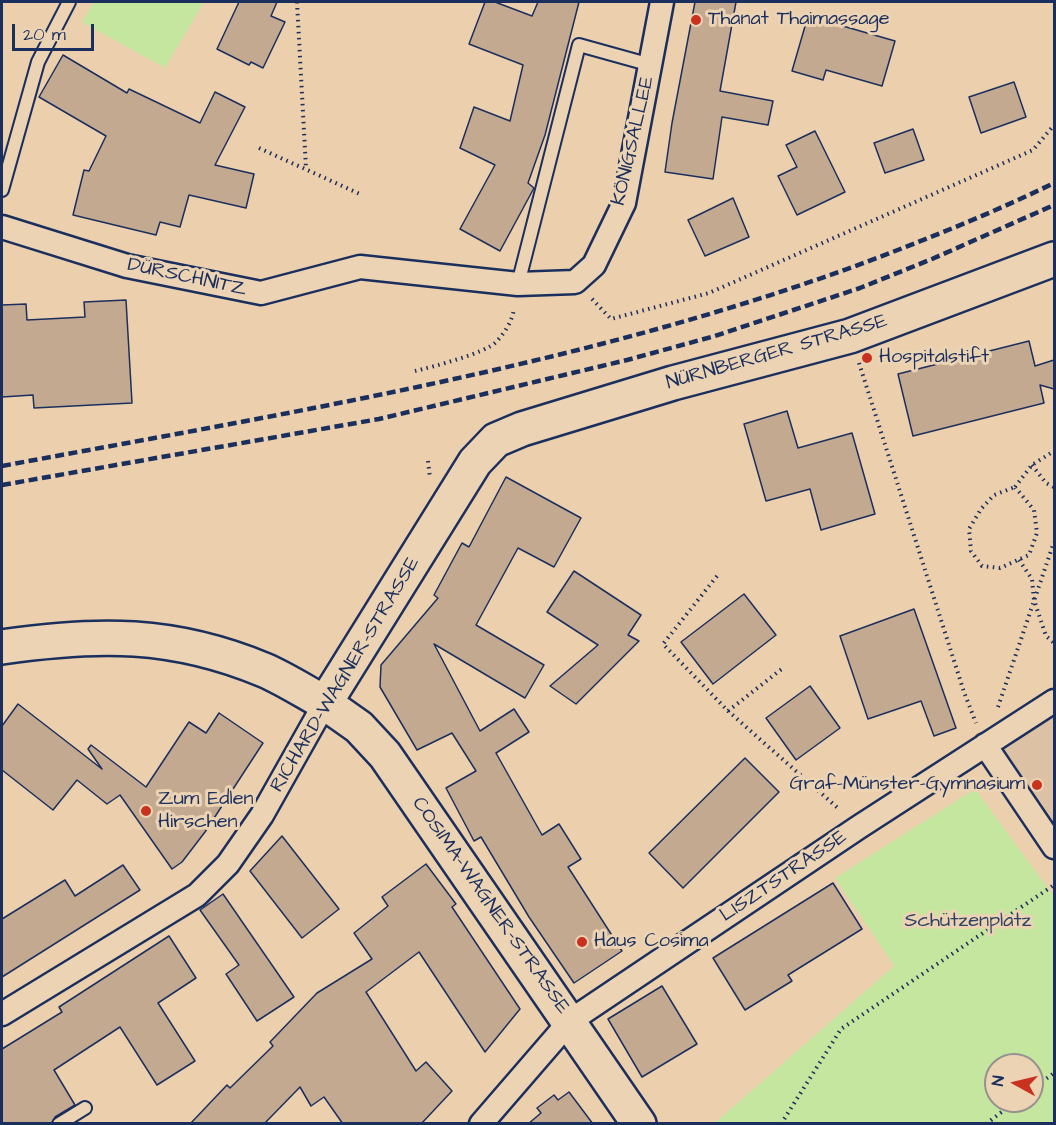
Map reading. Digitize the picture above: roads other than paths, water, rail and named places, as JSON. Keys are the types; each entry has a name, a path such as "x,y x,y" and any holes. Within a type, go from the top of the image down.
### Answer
{"main road":[{"name":"NÜRNBERGER STRASSE","path":"496,440 522,429 673,383 849,336 1054,259"},
{"name":"RICHARD-WAGNER-STRASSE","path":"325,703 475,462 496,440"},
{"name":"COSIMA-WAGNER-STRASSE","path":"2,646 46,640 105,637 158,640 212,652 265,671 325,703 358,727 385,755 639,1124"}],"street":[{"name":"KÖNIGSALLEE","path":"518,284 575,282 594,265 624,203 662,2"},
{"name":"DÜRSCHNITZ","path":"2,227 127,266 261,293 360,267 518,284"},
{"name":"RICHARD-WAGNER-STRASSE","path":"2,1014 197,895 228,864 262,815 325,703"},
{"name":"LISZTSTRASSE","path":"481,1124 570,1021 985,745 1052,709"},
{"path":"985,745 1054,847"}],"lane":[{"path":"2,190 38,62 69,2"},
{"path":"518,284 579,45 651,64"},
{"path":"59,1124 85,1108"}],"railway":[{"path":"2,466 334,404 444,381 554,356 663,327 770,295 877,258 967,222 1054,183"},
{"path":"2,485 379,419 627,360 715,336 860,288 1054,205"}],"place":[{"name":"Thanat Thaimassage","path":"696,20"},
{"name":"Hospitalstift","path":"867,358"},
{"name":"Graf-Münster-Gymnasium","path":"1037,785"},
{"name":"Zum Edlen Hirschen","path":"146,811"},
{"name":"Haus Cosima","path":"582,942"}],"park label":[{"name":"Schützenplatz","path":"968,922"}]}
